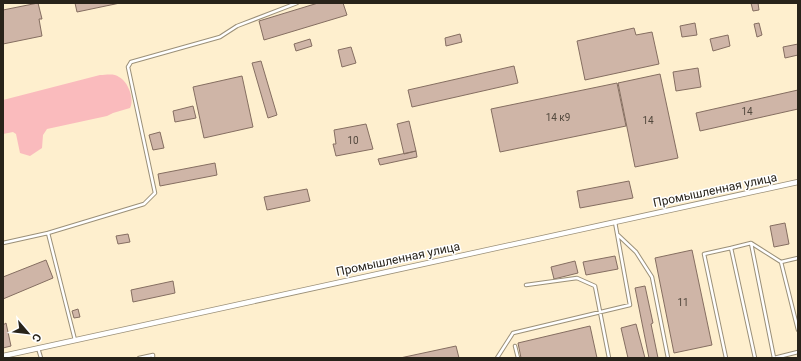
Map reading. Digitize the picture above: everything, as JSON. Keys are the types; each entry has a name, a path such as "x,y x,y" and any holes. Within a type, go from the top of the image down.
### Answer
{"street":[{"name":"Промышленная улица","path":"3,356 798,182"}],"lane":[{"path":"3,243 48,233 144,204 156,192 128,68 131,62 220,37 237,26 297,3"},
{"path":"497,358 513,333 630,305 615,222"},
{"path":"48,233 75,340"},
{"path":"617,235 636,252 652,277 668,358"},
{"path":"751,243 774,358 798,352"},
{"path":"726,358 704,254 751,243 781,262 798,330"},
{"path":"731,248 755,358"},
{"path":"781,262 798,258"},
{"path":"526,285 577,278 595,286 609,358"},
{"path":"515,346 518,358"},
{"path":"38,348 41,358"},
{"path":"139,358 153,355 153,358"}],"shaded area":[{"path":"3,3 798,3 798,358 3,358"},
{"path":"100,75 115,75 125,82 130,91 132,100 130,108 107,116 47,129 43,135 42,148 30,156 20,153 16,134 13,132 3,134 3,100"}],"building":[{"path":"38,3 42,19 39,19 42,36 3,44 3,10"},
{"path":"75,3 120,3 77,12"},
{"path":"318,3 343,3 347,15 264,40 259,21"},
{"path":"751,3 758,3 759,10 753,11"},
{"path":"695,23 697,35 682,37 680,26"},
{"path":"759,23 762,35 757,37 754,24"},
{"path":"634,28 636,35 652,32 659,64 585,80 577,41"},
{"path":"460,34 462,42 446,46 445,38"},
{"path":"728,35 730,46 713,51 710,39"},
{"path":"310,39 312,46 296,51 294,44"},
{"path":"798,44 798,55 785,58 783,47"},
{"path":"351,47 356,63 342,67 338,50"},
{"path":"261,61 277,115 268,118 252,63"},
{"path":"514,66 518,83 412,107 408,90"},
{"path":"698,68 701,87 676,91 673,72"},
{"path":"660,74 678,158 635,167 618,83"},
{"path":"242,76 253,127 204,138 193,87"},
{"path":"617,83 626,126 500,152 491,109"},
{"path":"798,90 798,109 700,131 696,113"},
{"path":"193,106 196,118 175,122 173,111"},
{"path":"409,121 416,151 404,154 397,124"},
{"path":"366,124 373,149 336,156 333,144 336,144 334,130"},
{"path":"160,132 164,148 153,150 149,135"},
{"path":"416,151 417,157 380,165 378,159"},
{"path":"215,163 217,175 160,186 158,174"},
{"path":"629,181 633,198 580,208 577,191"},
{"path":"307,189 310,201 267,210 264,197"},
{"path":"785,223 789,244 774,247 770,226"},
{"path":"128,234 130,242 118,244 116,236"},
{"path":"692,250 712,345 674,353 655,258"},
{"path":"615,256 618,269 586,275 583,262"},
{"path":"46,260 53,278 3,299 3,277"},
{"path":"575,261 578,273 554,279 551,267"},
{"path":"173,281 175,293 133,302 131,290"},
{"path":"645,286 653,323 651,324 658,358 649,358 635,288"},
{"path":"78,309 80,317 74,318 72,311"},
{"path":"6,323 11,346 3,348 3,325"},
{"path":"636,324 645,358 628,358 621,328"},
{"path":"590,326 597,358 521,358 518,343"},
{"path":"456,346 459,358 400,358"}]}
